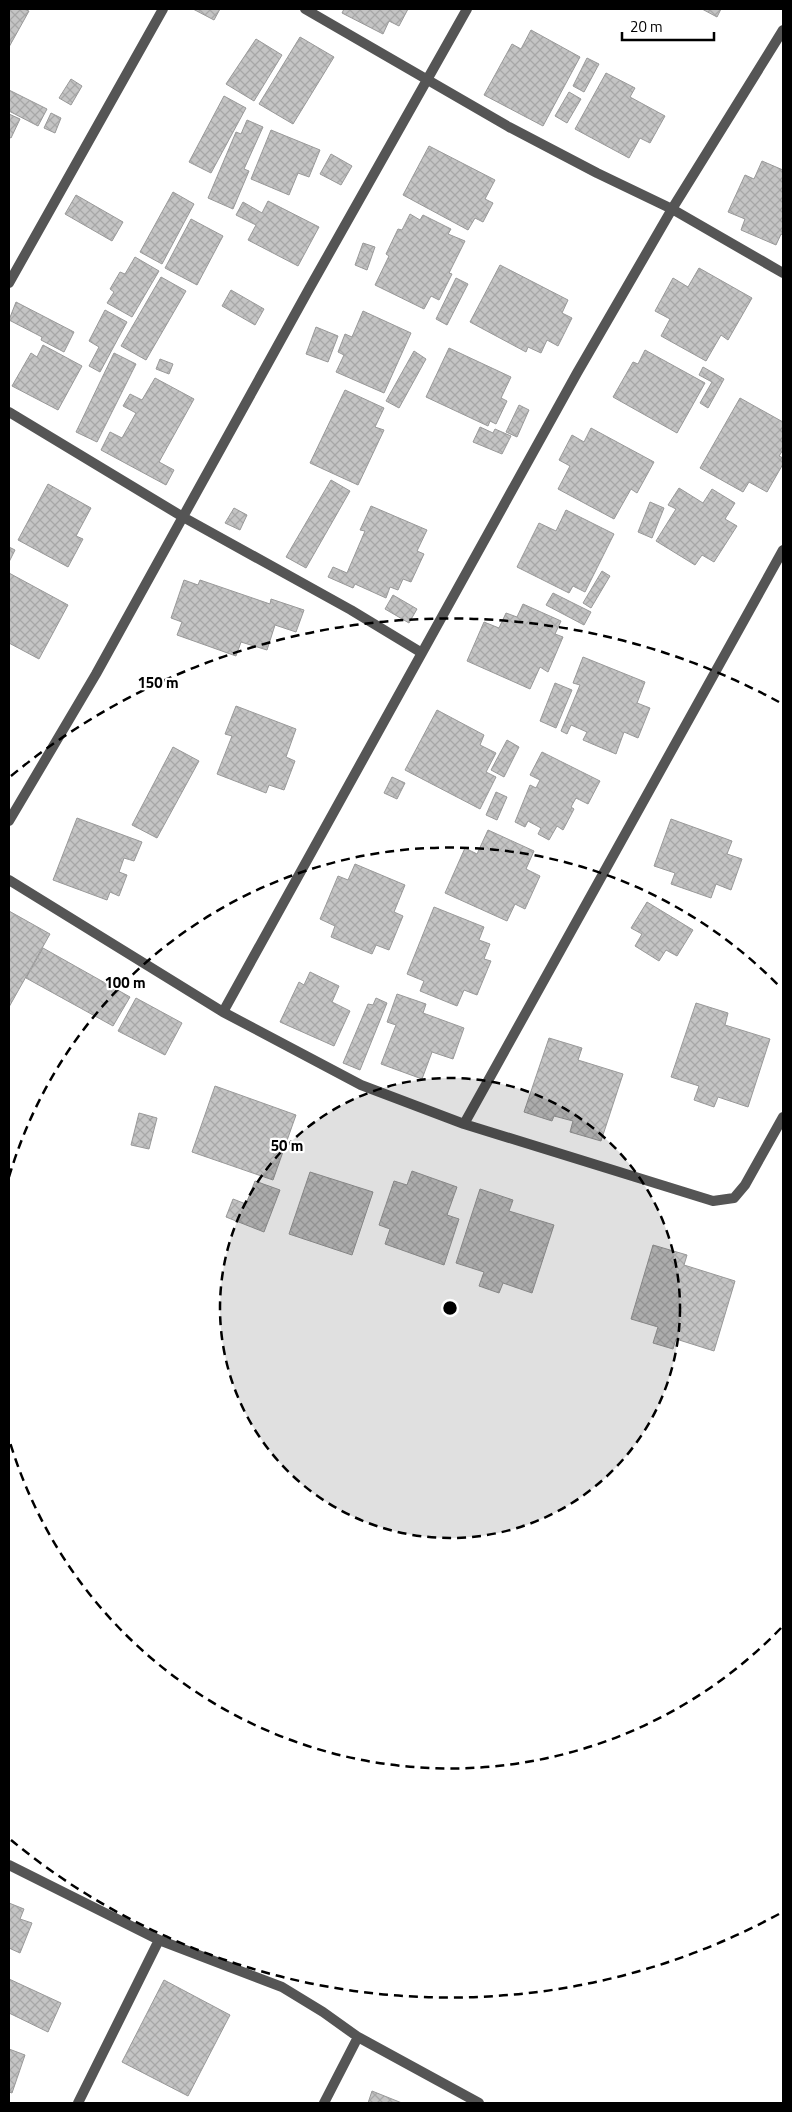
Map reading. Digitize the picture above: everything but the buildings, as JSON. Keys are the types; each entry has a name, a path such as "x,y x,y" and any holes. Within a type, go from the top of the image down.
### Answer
{"street":[{"path":"9,283 163,9"},
{"path":"305,9 509,127 597,173 672,209 783,272"},
{"path":"9,821 96,674 467,9"},
{"path":"223,1012 577,374 672,209 783,30"},
{"path":"9,412 183,518 350,610 422,653"},
{"path":"464,1124 783,550"},
{"path":"9,880 223,1012 361,1085 464,1124 713,1201 734,1198 745,1185 783,1117"},
{"path":"9,1865 159,1940 282,1987 324,2012 358,2037 479,2103"},
{"path":"78,2103 159,1940"},
{"path":"324,2103 358,2037"}]}
